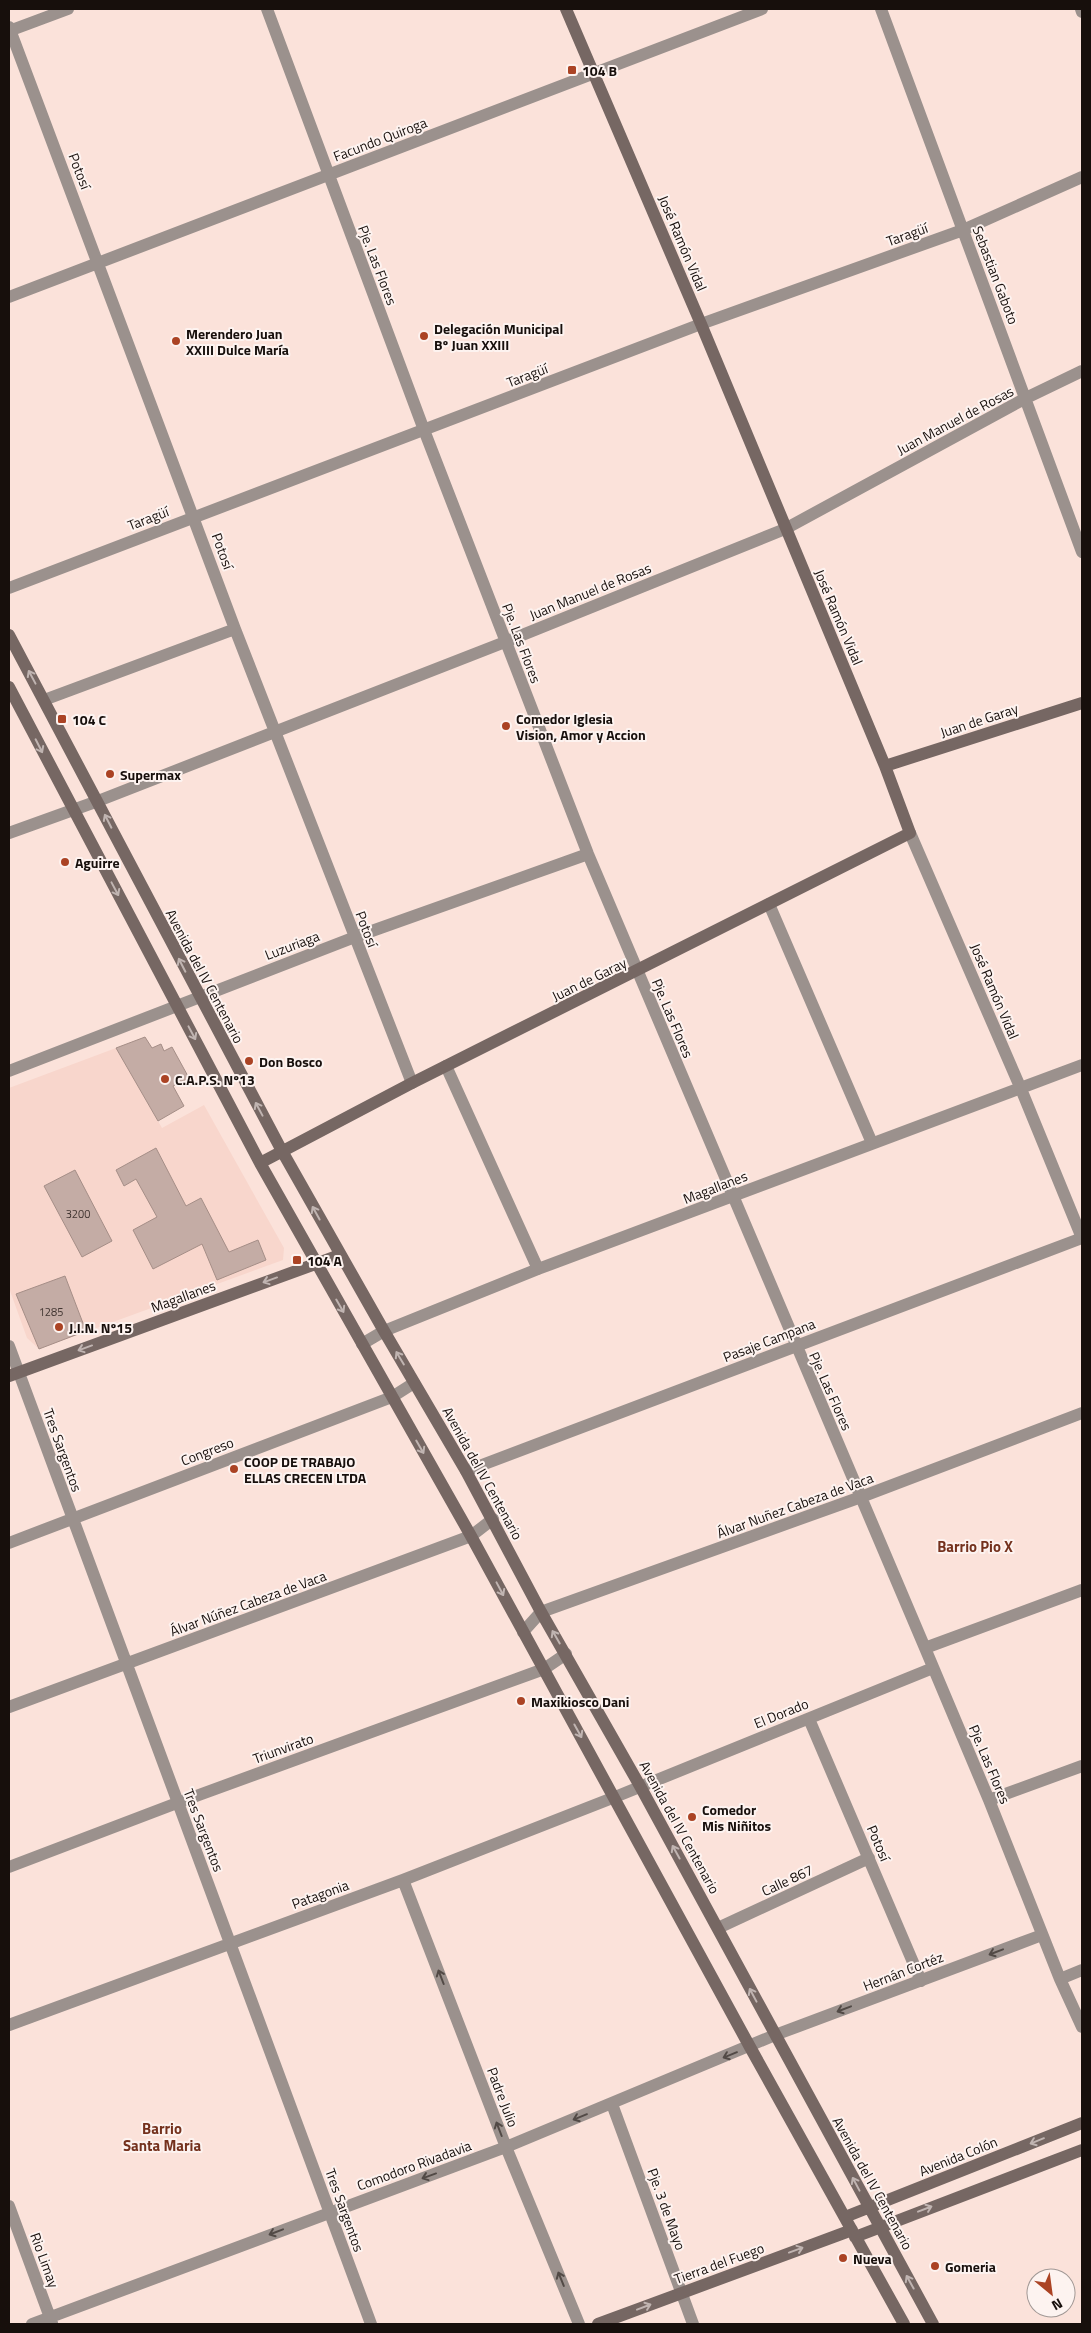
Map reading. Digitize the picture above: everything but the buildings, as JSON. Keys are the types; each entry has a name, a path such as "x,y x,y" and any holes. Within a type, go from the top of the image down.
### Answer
{"main road":[{"name":"José Ramón Vidal","path":"566,9 701,324 885,766 910,833"},
{"name":"Avenida del IV Centenario","path":"9,635 282,1152 493,1519 542,1612 718,1928 868,2208 933,2324"},
{"path":"9,687 260,1164 471,1536 750,2047 904,2324"},
{"name":"Juan de Garay","path":"885,766 1082,703"},
{"name":"Juan de Garay","path":"260,1164 412,1083 637,972 910,833"},
{"name":"Magallanes","path":"14,1374 340,1255"},
{"name":"Avenida Colón","path":"845,2217 1082,2123"},
{"path":"853,2233 880,2227 1082,2150"},
{"name":"Tierra del Fuego","path":"598,2324 682,2292 853,2233"}],"street":[{"path":"9,30 68,9"},
{"name":"Pje. Las Flores","path":"267,9 424,430 588,854 925,1648 989,1800 1060,1979 1082,2027"},
{"name":"Facundo Quiroga","path":"9,297 328,176 593,72 762,9"},
{"name":"Sebastian Gaboto","path":"881,9 1082,552"},
{"name":"Potosí","path":"9,30 99,262 235,629 412,1083"},
{"name":"Taragüí","path":"9,588 701,324 963,230 1082,177"},
{"name":"Juan Manuel de Rosas","path":"9,833 98,801 505,642 785,529 1026,398 1082,371"},
{"path":"44,700 235,629"},
{"name":"José Ramón Vidal","path":"910,833 1021,1089 1082,1238"},
{"name":"Luzuriaga","path":"9,1070 178,1007 198,996 354,937 588,854"},
{"path":"769,904 872,1143"},
{"name":"Magallanes","path":"362,1344 384,1331 538,1269 1082,1065"},
{"path":"446,1066 538,1269"},
{"name":"Pasaje Campana","path":"466,1471 1082,1238"},
{"name":"Tres Sargentos","path":"9,1346 14,1374 72,1519 372,2324"},
{"name":"Congreso","path":"9,1543 392,1397 414,1383"},
{"name":"Álvar Nuñez Cabeza de Vaca","path":"523,1632 542,1612 861,1497 1082,1413"},
{"name":"Álvar Núñez Cabeza de Vaca","path":"9,1707 471,1536 493,1519"},
{"path":"925,1648 1082,1590"},
{"name":"Triunvirato","path":"9,1867 177,1803 544,1669 566,1654"},
{"name":"El Dorado","path":"640,1786 933,1668"},
{"name":"Potosí","path":"808,1718 921,1981"},
{"path":"989,1800 1082,1766"},
{"name":"Patagonia","path":"9,2025 403,1880 640,1786"},
{"name":"Calle 867","path":"718,1928 869,1858"},
{"name":"Padre Julio","path":"403,1880 506,2147 580,2324"},
{"name":"Hernán Cortéz","path":"775,2035 1042,1935"},
{"path":"1060,1979 1082,1970"},
{"name":"Comodoro Rivadavia","path":"32,2324 51,2321 330,2212 506,2147 775,2035"},
{"name":"Pje. 3 de Mayo","path":"612,2104 693,2324"},
{"name":"Rio Limay","path":"9,2206 51,2321"}],"shaded area":[{"path":"116,1048 162,1128 204,1105 284,1248 283,1260 39,1349 27,1338 9,1288 9,1088"}],"place":[{"name":"104 B","path":"572,70"},
{"name":"Delegación Municipal Bº Juan XXIII","path":"424,336"},
{"name":"Merendero Juan XXIII Dulce María","path":"176,341"},
{"name":"104 C","path":"62,719"},
{"name":"Comedor Iglesia Vision, Amor y Accion","path":"506,726"},
{"name":"Supermax","path":"110,774"},
{"name":"Aguirre","path":"65,862"},
{"name":"Don Bosco","path":"249,1061"},
{"name":"C.A.P.S. Nº13","path":"165,1079"},
{"name":"104 A","path":"297,1260"},
{"name":"J.I.N. Nº15","path":"59,1327"},
{"name":"COOP DE TRABAJO ELLAS CRECEN LTDA","path":"234,1469"},
{"name":"Maxikiosco Dani","path":"521,1701"},
{"name":"Comedor Mis Niñitos","path":"692,1817"},
{"name":"Nueva","path":"843,2258"},
{"name":"Gomeria","path":"935,2266"}],"district":[{"name":"Barrio Pio X","path":"975,1546"},
{"name":"Barrio Santa Maria","path":"162,2136"}]}
